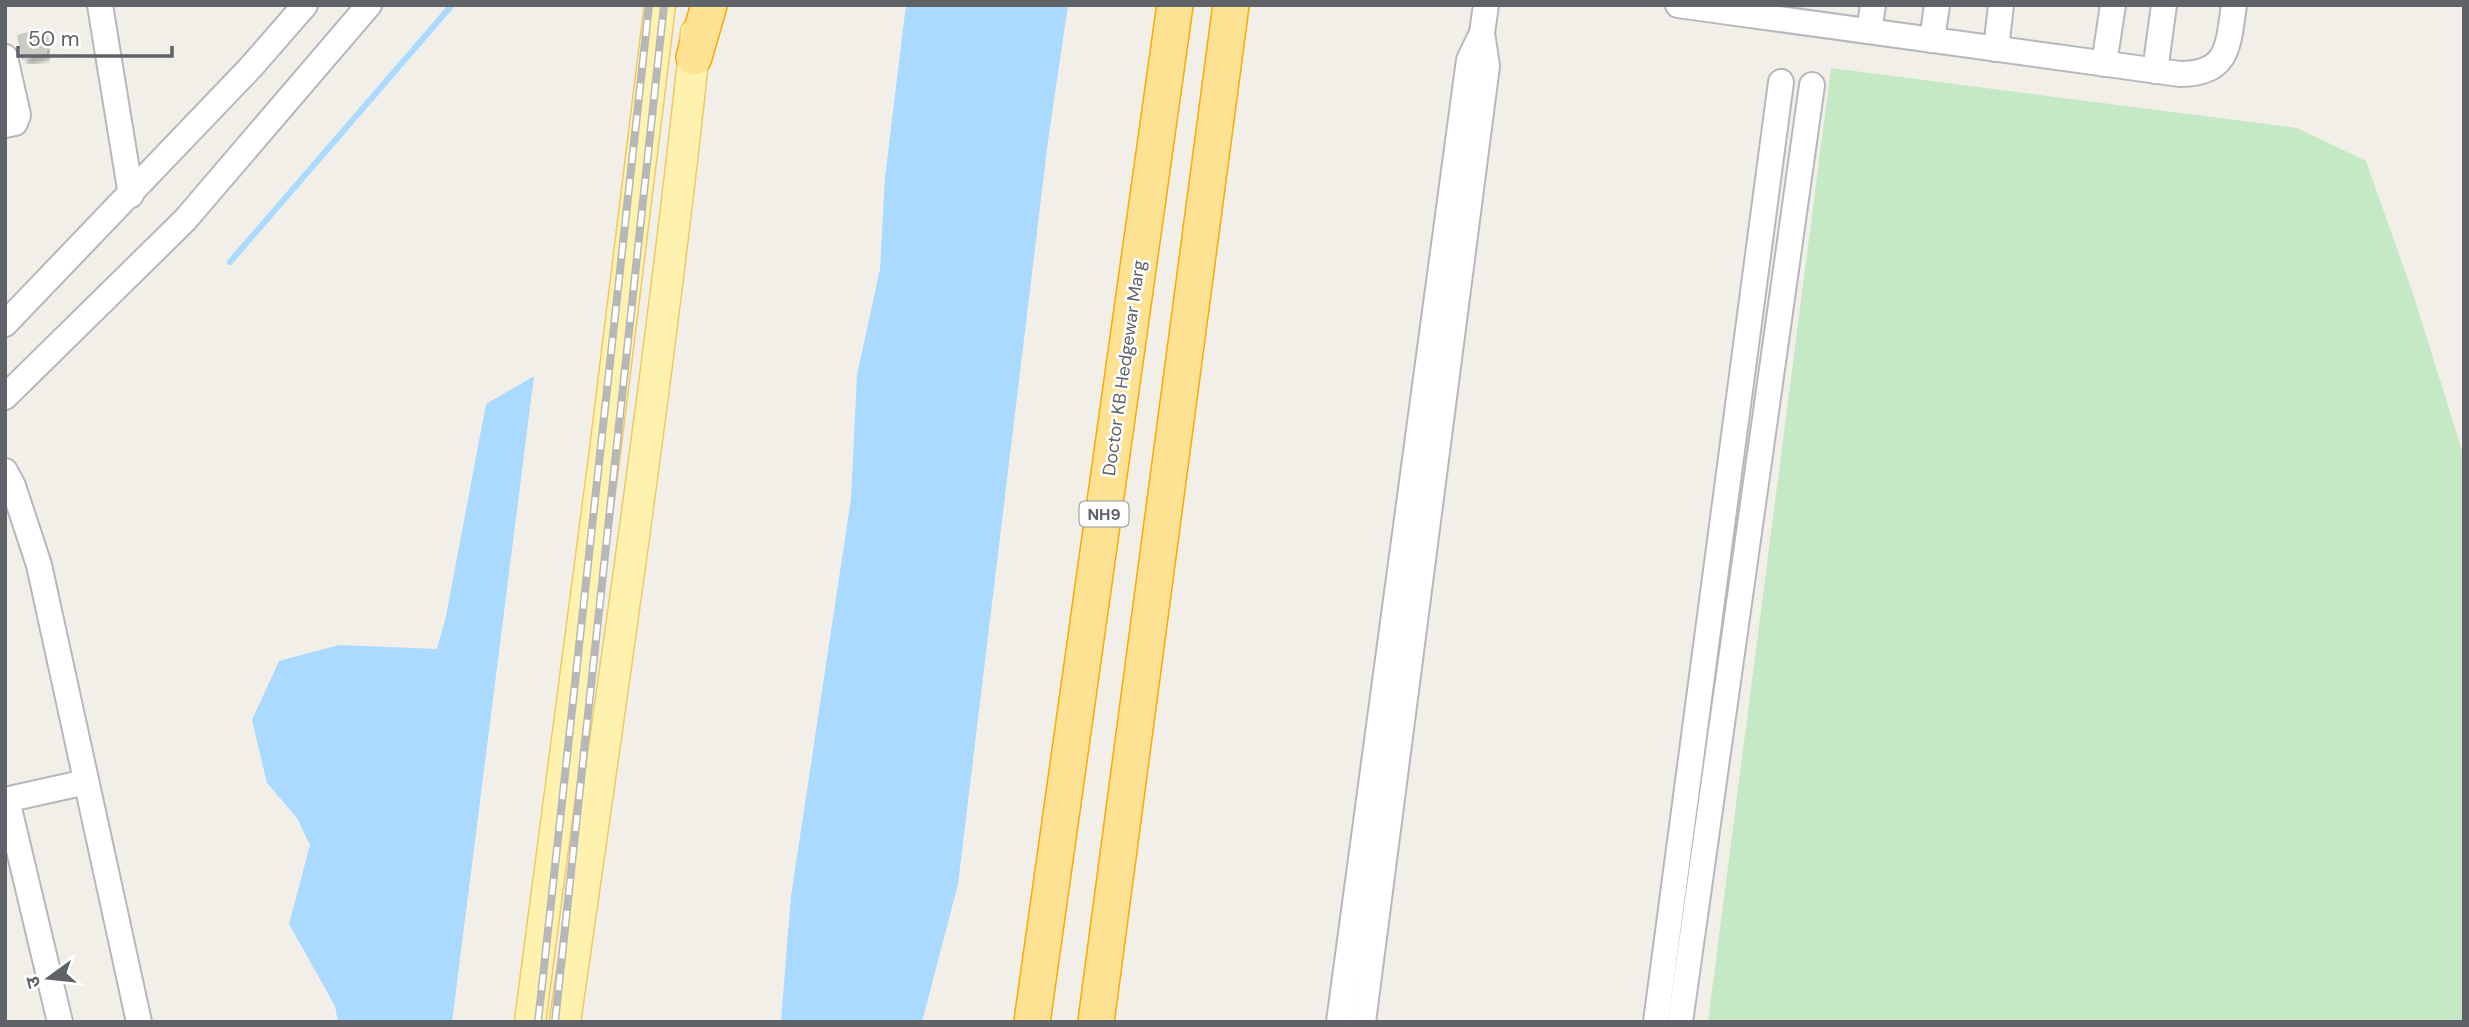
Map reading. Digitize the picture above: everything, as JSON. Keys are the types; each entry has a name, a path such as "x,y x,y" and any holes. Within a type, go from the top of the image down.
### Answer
{"highway":[{"path":"694,57 709,5"},
{"name":"Doctor KB Hedgewar Marg","path":"1032,1022 1175,5"},
{"path":"1096,1022 1231,5"}],"main road":[{"path":"530,1022 606,445 660,5"},
{"path":"565,1022 680,186 699,5"}],"street":[{"path":"100,5 131,195"},
{"path":"5,324 131,195 305,5"},
{"path":"5,397 184,220 369,5"},
{"path":"1363,1022 1487,66 1482,33 1486,5"},
{"path":"1678,5 1814,14 1869,31 2154,71 2200,74 2217,66 2229,43 2234,5"},
{"path":"1869,31 1873,5"},
{"path":"1932,40 1937,5"},
{"path":"1996,49 2001,5"},
{"path":"2104,64 2113,5"},
{"path":"2154,71 2164,5"},
{"path":"1339,1022 1469,60 1482,33"},
{"path":"5,58 18,120 5,125"},
{"path":"1656,1022 1781,82"},
{"path":"1680,1022 1812,85"},
{"path":"9,477 38,565 139,1022"},
{"path":"60,1022 6,800 86,782"}],"green space":[{"path":"1831,68 2297,128 2366,161 2413,294 2464,457 2464,1022 1708,1022"}],"water":[{"path":"906,5 1068,5 1048,141 958,884 922,1022 781,1022 791,896 851,499 857,375 880,269 885,177"},
{"path":"534,376 452,1022 338,1022 335,1006 289,924 310,845 297,818 267,783 252,720 279,661 339,645 437,649 446,616 486,404"}],"building":[{"path":"41,29 47,53 22,60 17,35"}],"waterway":[{"path":"230,262 452,5"}],"railway":[{"path":"538,1022 649,5"},
{"path":"555,1022 664,5"}]}
